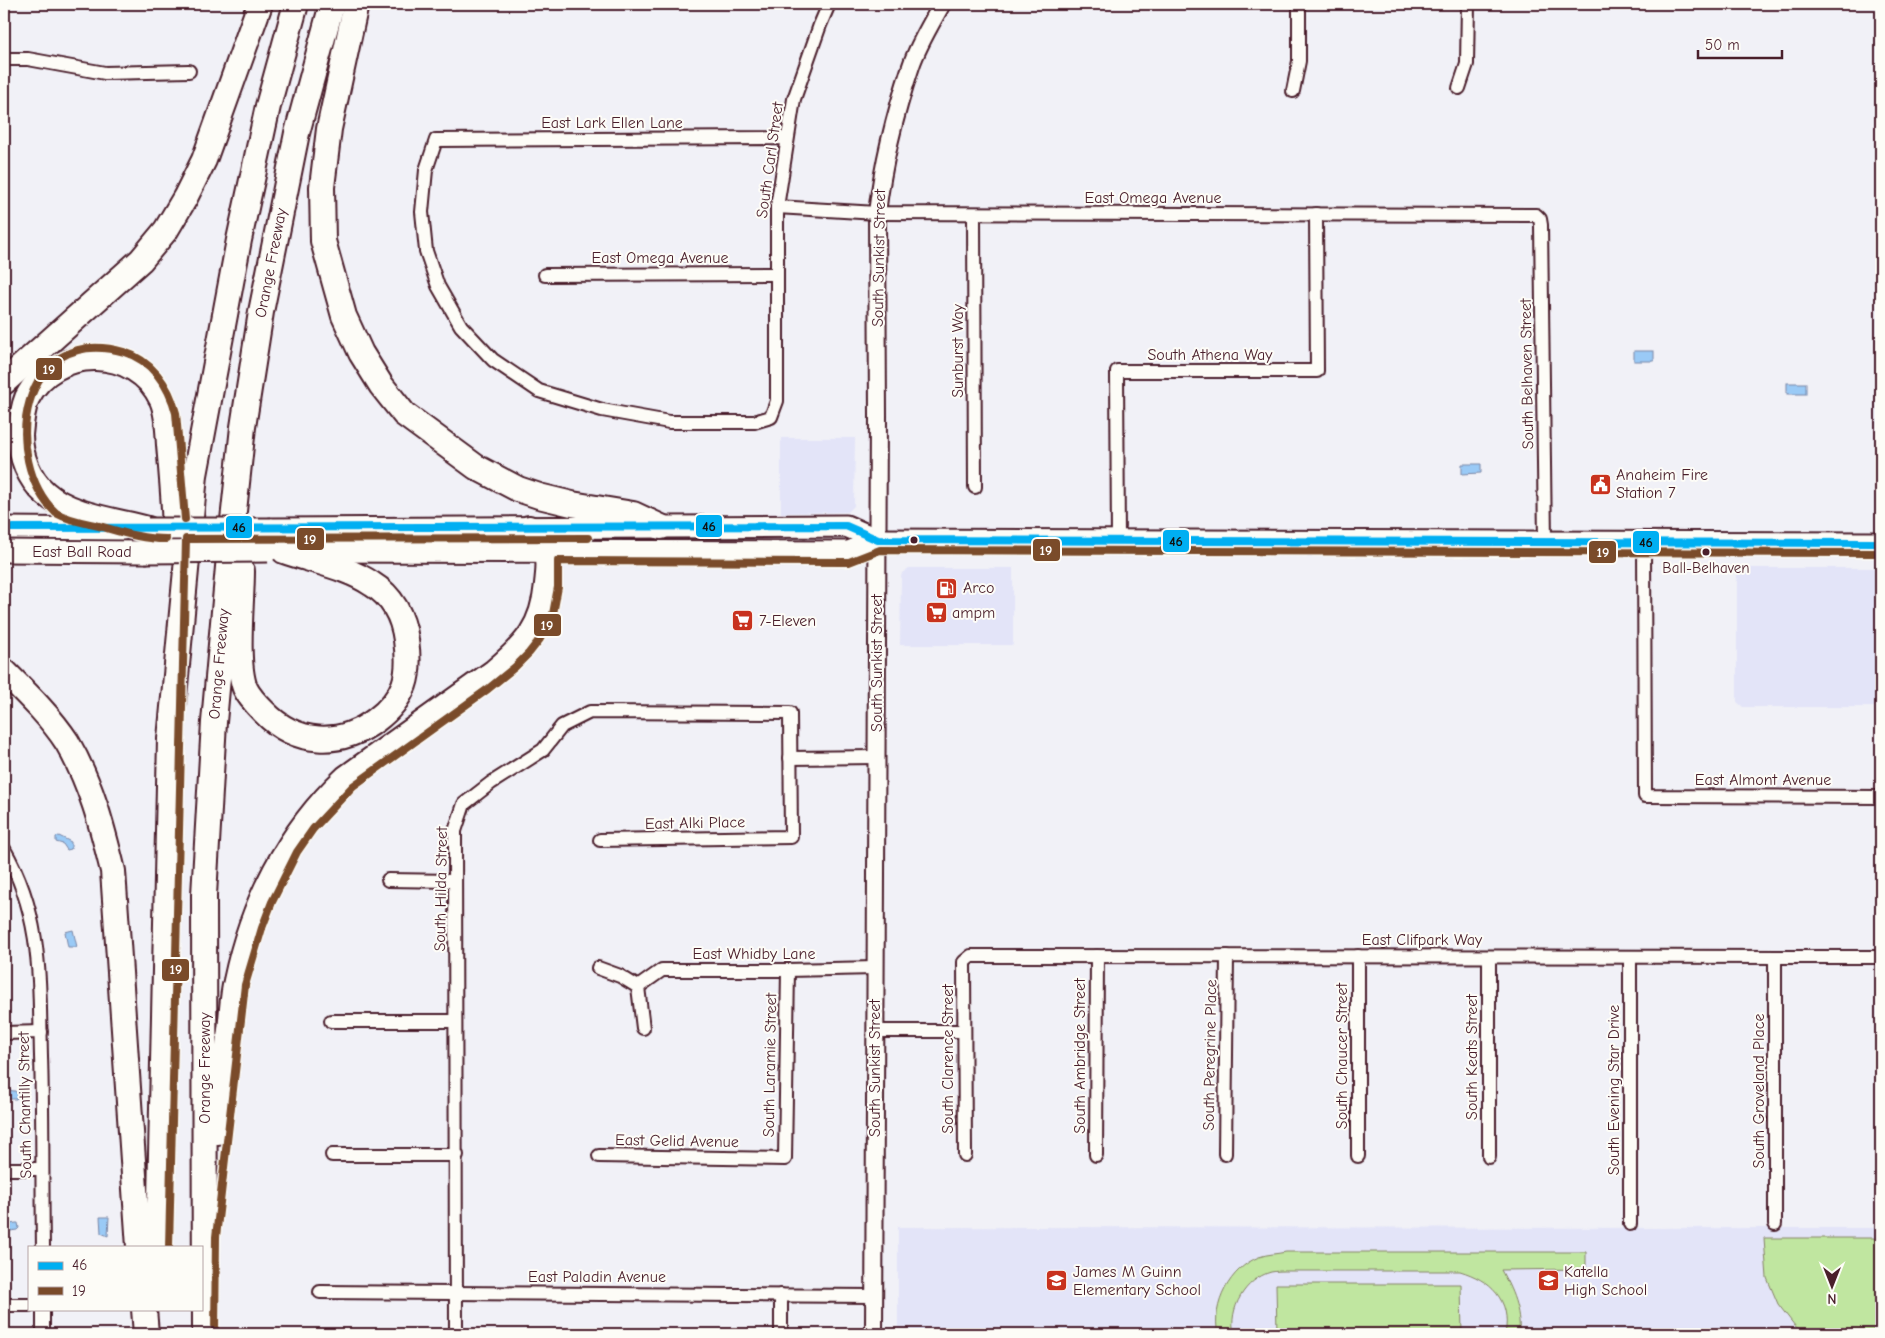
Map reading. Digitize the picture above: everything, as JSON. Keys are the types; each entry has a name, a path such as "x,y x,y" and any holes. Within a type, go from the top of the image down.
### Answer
{"highway":[{"path":"4,382 141,260 166,230 204,160 260,4"},
{"path":"170,739 195,475 239,240 268,106 296,4"},
{"name":"Orange Freeway","path":"206,1334 204,895 214,722 243,427 260,312 296,143 332,4"},
{"path":"356,4 329,129 322,187 323,242 344,316 361,353 381,385 404,414 476,467 518,489 539,496 572,504 633,514 661,527"},
{"path":"148,529 69,509 44,492 35,482 23,458 20,442 21,420 27,399 36,385 60,366 88,357 115,360 139,371 157,390 163,402 167,418 175,509 159,1246"},
{"path":"243,427 240,665 245,688 254,702 275,723 286,730 305,737 320,739 338,738 353,734 365,728 386,712 404,686 408,651 405,632 398,611 388,596 352,573 276,551"},
{"path":"206,1236 235,983 258,906 273,873 292,839 346,778 494,672 522,645 540,619 546,604 549,566 547,551 529,528"},
{"path":"4,671 36,704 66,741 89,784 101,819 111,862 140,1246"},
{"path":"144,1310 146,1334"},
{"path":"157,1334 158,1310"}],"main road":[{"name":"East Ball Road","path":"4,528 271,529 846,526 878,540"},
{"name":"East Ball Road","path":"4,551 849,552 878,540 1881,543"}],"street":[{"name":"South Carl Street","path":"771,417 777,401 777,207 794,99 820,24 829,4"},
{"name":"South Sunkist Street","path":"874,1334 878,540 876,213 890,137 911,65 942,4"},
{"path":"1293,91 1299,61 1299,4"},
{"path":"1459,88 1467,64 1468,4"},
{"path":"4,59 28,59 105,73 189,71"},
{"name":"East Lark Ellen Lane","path":"771,417 754,422 669,422 602,410 539,391 493,360 461,326 438,286 426,251 422,212 426,170 436,140 787,138"},
{"name":"East Omega Avenue","path":"777,207 876,213 974,214 1529,214"},
{"name":"Sunburst Way","path":"974,214 975,487"},
{"name":"South Athena Way","path":"1118,541 1117,371 1316,370 1316,214"},
{"name":"South Belhaven Street","path":"1529,214 1536,215 1540,219 1541,225 1545,542"},
{"name":"East Omega Avenue","path":"544,275 776,274"},
{"name":"East Almont Avenue","path":"1644,543 1645,796 1881,797"},
{"name":"South Hilda Street","path":"456,1334 455,881 456,831 464,804 491,783 543,750 562,726 590,712 790,713 790,758"},
{"path":"790,758 876,757"},
{"name":"East Alki Place","path":"600,840 791,837 790,758"},
{"name":"South Chantilly Street","path":"4,849 23,889 32,920 38,956 41,1032 43,1246"},
{"path":"388,880 455,881"},
{"name":"East Clifpark Way","path":"964,962 971,956 1881,957"},
{"name":"South Ambridge Street","path":"1096,1156 1097,956"},
{"name":"South Peregrine Place","path":"1225,1154 1227,956"},
{"name":"South Chaucer Street","path":"1358,956 1358,1156"},
{"name":"South Keats Street","path":"1488,957 1489,1157"},
{"name":"South Evening Star Drive","path":"1630,957 1630,1224"},
{"name":"South Groveland Place","path":"1775,957 1775,1224"},
{"name":"South Clarence Street","path":"964,962 965,1155"},
{"path":"598,968 620,976 638,987 643,1028"},
{"name":"East Whidby Lane","path":"638,987 662,970 876,968"},
{"name":"South Laramie Street","path":"785,1159 788,970"},
{"path":"331,1021 456,1021"},
{"path":"875,1031 964,1031"},
{"path":"4,1033 41,1032"},
{"path":"332,1156 457,1156"},
{"name":"East Gelid Avenue","path":"599,1156 785,1159"},
{"path":"4,1169 42,1169"},
{"name":"East Paladin Avenue","path":"320,1292 874,1296"},
{"path":"781,1295 781,1334"},
{"path":"4,1305 28,1305"},
{"path":"42,1334 43,1310"}],"shaded area":[{"path":"781,438 855,438 854,506 848,512 781,513"},
{"path":"909,568 1013,568 1013,645 900,645 901,577 902,573"},
{"path":"1737,568 1881,568 1881,707 1743,707 1737,702"},
{"name":"Katella High School","path":"898,1227 1881,1228 1881,1334 898,1334"}],"green space":[{"path":"1764,1238 1874,1238 1881,1244 1881,1334 1805,1334 1795,1326 1778,1304 1767,1278"},
{"path":"1286,1252 1586,1252 1586,1269 1501,1270 1515,1300 1519,1317 1519,1334 1505,1334 1505,1311 1502,1301 1496,1293 1481,1280 1460,1271 1277,1271 1253,1281 1240,1296 1234,1315 1234,1334 1218,1334 1217,1311 1220,1300 1231,1279 1249,1262 1259,1257"},
{"path":"1276,1284 1461,1284 1462,1334 1277,1334"}],"water":[{"path":"1634,351 1654,351 1654,361 1634,361"},
{"path":"1787,383 1806,383 1806,394 1787,394"},
{"path":"1462,464 1481,464 1481,473 1462,474"},
{"path":"59,836 71,842 71,849 67,850 63,844 56,842 56,837"},
{"path":"73,930 77,947 68,947 65,932"},
{"path":"4,1090 15,1091 19,1096 16,1099 4,1099"},
{"path":"100,1217 109,1217 108,1236 101,1233"},
{"path":"18,1223 19,1228 17,1230 4,1232 4,1225"}],"transit line":[{"name":"19","path":"166,539 134,535 67,518 56,513 39,490 28,461 25,431 30,401 42,376 61,357 89,348 124,352 143,361 158,375 169,393 176,413 185,519"},
{"name":"46","path":"4,528 846,526 878,540 1881,543"},
{"name":"19","path":"169,1246 186,539 588,538"},
{"name":"19","path":"215,1334 216,1237 245,985 272,902 297,852 313,829 353,786 488,689 529,653 540,639 553,614 558,587 558,561 849,562 880,550 1881,553"}],"place":[{"name":"Anaheim Fire Station 7","path":"1600,484"},
{"name":"Ball-Belhaven","path":"1706,552"},
{"name":"Arco","path":"947,588"},
{"name":"ampm","path":"936,613"},
{"name":"7-Eleven","path":"743,621"},
{"name":"James M Guinn Elementary School","path":"1057,1281"},
{"name":"Katella High School","path":"1548,1281"}]}
